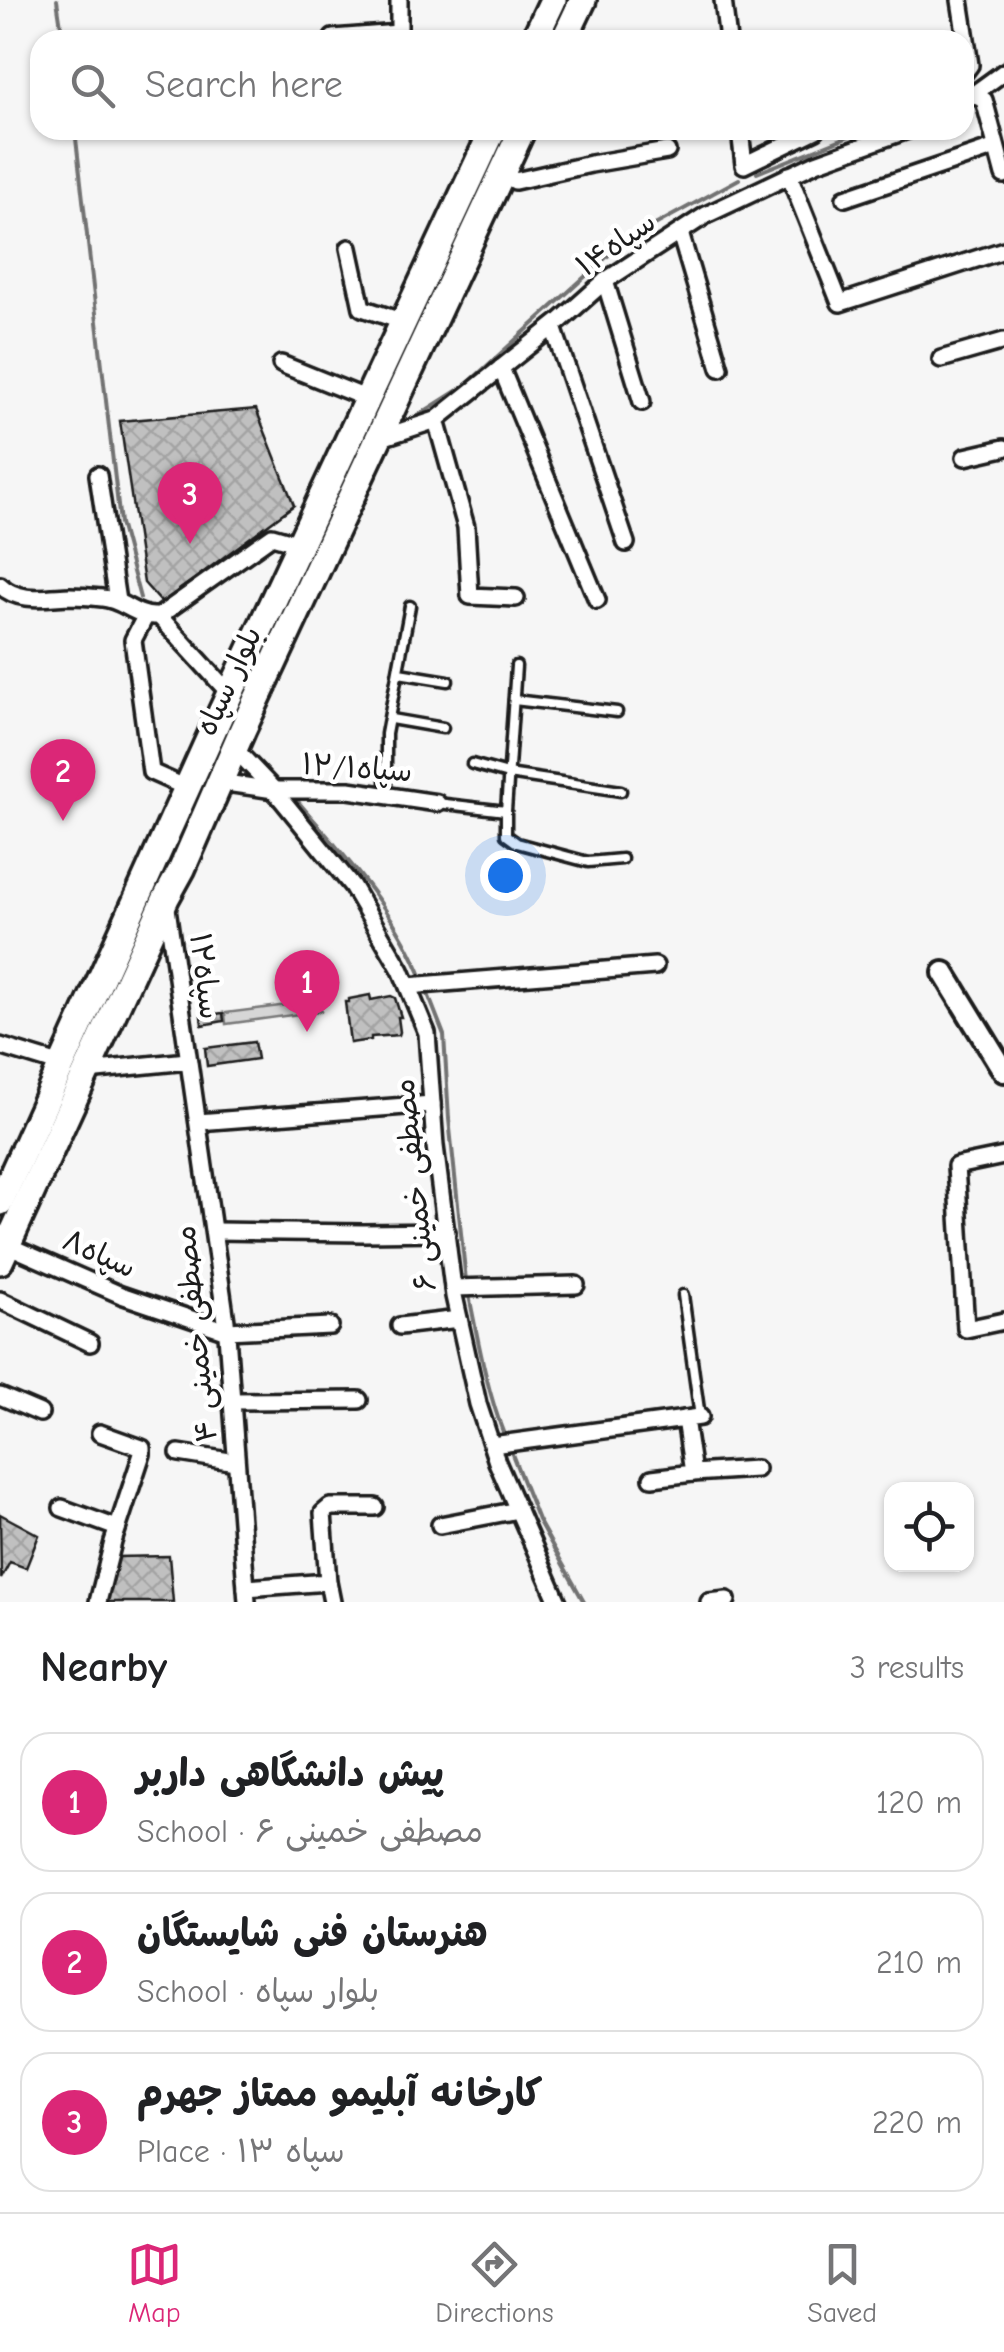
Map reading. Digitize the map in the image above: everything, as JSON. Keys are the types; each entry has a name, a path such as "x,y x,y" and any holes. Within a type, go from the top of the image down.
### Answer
{"main road":[{"path":"539,30 553,0"},
{"path":"569,30 583,0"},
{"name":"بلوار سپاه","path":"4,1253 74,1068 155,891 187,788 488,140"},
{"name":"بلوار سپاه","path":"155,891 182,869 234,748 517,140"},
{"name":"بلوار سپاه","path":"2,1190 74,1068"}],"street":[{"path":"399,30 400,0"},
{"path":"723,0 727,30"},
{"path":"960,0 963,30"},
{"path":"974,94 1004,72"},
{"path":"974,99 984,100 1004,172"},
{"path":"741,140 744,166 755,190"},
{"path":"744,166 796,140"},
{"name":"سپاه۱۴","path":"378,439 436,420 553,327 605,280 706,215 816,163 880,140"},
{"path":"845,198 996,147"},
{"path":"502,172 515,182 667,152"},
{"path":"789,175 840,303 1004,250"},
{"path":"680,233 720,368"},
{"path":"348,248 362,308 404,322"},
{"path":"605,280 642,402"},
{"path":"553,327 626,544"},
{"path":"941,360 1004,340"},
{"path":"281,364 368,399"},
{"path":"502,368 597,600"},
{"path":"436,420 466,527 470,596 516,598"},
{"path":"965,457 1004,448"},
{"path":"98,475 117,601"},
{"path":"187,788 151,772 133,640 152,616 272,536 300,544"},
{"path":"0,585 30,598 74,596 117,601 152,616 230,694"},
{"name":"سپاه۱۲/۱","path":"234,748 274,790"},
{"name":"سپاه۱۲/۱","path":"219,782 274,790 349,790 436,803"},
{"name":"مصطفی خمینی ۶","path":"274,790 352,886 402,970 427,1034 453,1288 478,1404 558,1602"},
{"name":"سپاه۱۲","path":"155,891 174,943 188,1062"},
{"path":"408,986 655,966"},
{"path":"944,972 1004,1070"},
{"path":"0,1046 74,1068 188,1062"},
{"name":"مصطفی خمینی ۴","path":"188,1062 227,1331 246,1595"},
{"path":"198,1122 432,1104"},
{"path":"1004,1156 956,1166 966,1329 1004,1321"},
{"path":"215,1230 447,1232"},
{"name":"سپاه۸","path":"4,1253 227,1331"},
{"path":"453,1288 576,1285"},
{"path":"0,1300 90,1343"},
{"path":"400,1326 459,1320"},
{"path":"227,1331 330,1326"},
{"path":"0,1396 40,1413"},
{"path":"232,1400 359,1400"},
{"path":"492,1445 693,1418 693,1473"},
{"path":"98,1602 142,1448 100,1433"},
{"path":"179,1453 236,1462"},
{"path":"652,1478 756,1469"},
{"path":"332,1602 324,1514 330,1507 375,1507"},
{"path":"62,1508 117,1528"},
{"path":"440,1525 518,1510"},
{"path":"246,1595 328,1582"},
{"path":"709,1602 727,1600"}],"lane":[{"path":"386,795 386,734 410,606"},
{"path":"516,666 506,835 516,842 588,862 622,859"},
{"path":"399,673 448,681"},
{"path":"514,700 617,712"},
{"path":"390,719 443,728"},
{"path":"472,764 508,774 621,791"},
{"path":"436,803 506,811"},
{"path":"683,1295 693,1418"}],"shaded area":[{"path":"319,1001 321,1011 226,1024 225,1013"}],"building":[{"path":"256,409 294,505 162,603 144,583 120,421"},
{"path":"370,995 371,1000 395,998 401,1017 399,1035 350,1043 345,1002"},
{"path":"223,1013 224,1021 202,1025 201,1016"},
{"path":"254,1042 257,1059 207,1066 205,1048"},
{"path":"0,1514 39,1535 26,1568 10,1562 1,1579"},
{"path":"169,1556 173,1602 102,1602 116,1557"}],"waterway":[{"path":"57,0 62,30"},
{"path":"974,83 1004,61"},
{"path":"76,140 120,523 140,598"},
{"path":"757,173 839,140"},
{"path":"417,416 466,385 622,243 739,179"},
{"path":"295,798 383,907 423,981"},
{"path":"426,989 444,1035 466,1281"},
{"path":"468,1290 488,1385 506,1440"},
{"path":"510,1449 538,1520 584,1602"}],"place":[{"name":"کارخانه آبلیمو ممتاز جهرم","path":"190,544"},
{"name":"هنرستان فنی شایستگان","path":"63,821"},
{"name":"پیش دانشگاهی داربر","path":"307,1032"}]}
